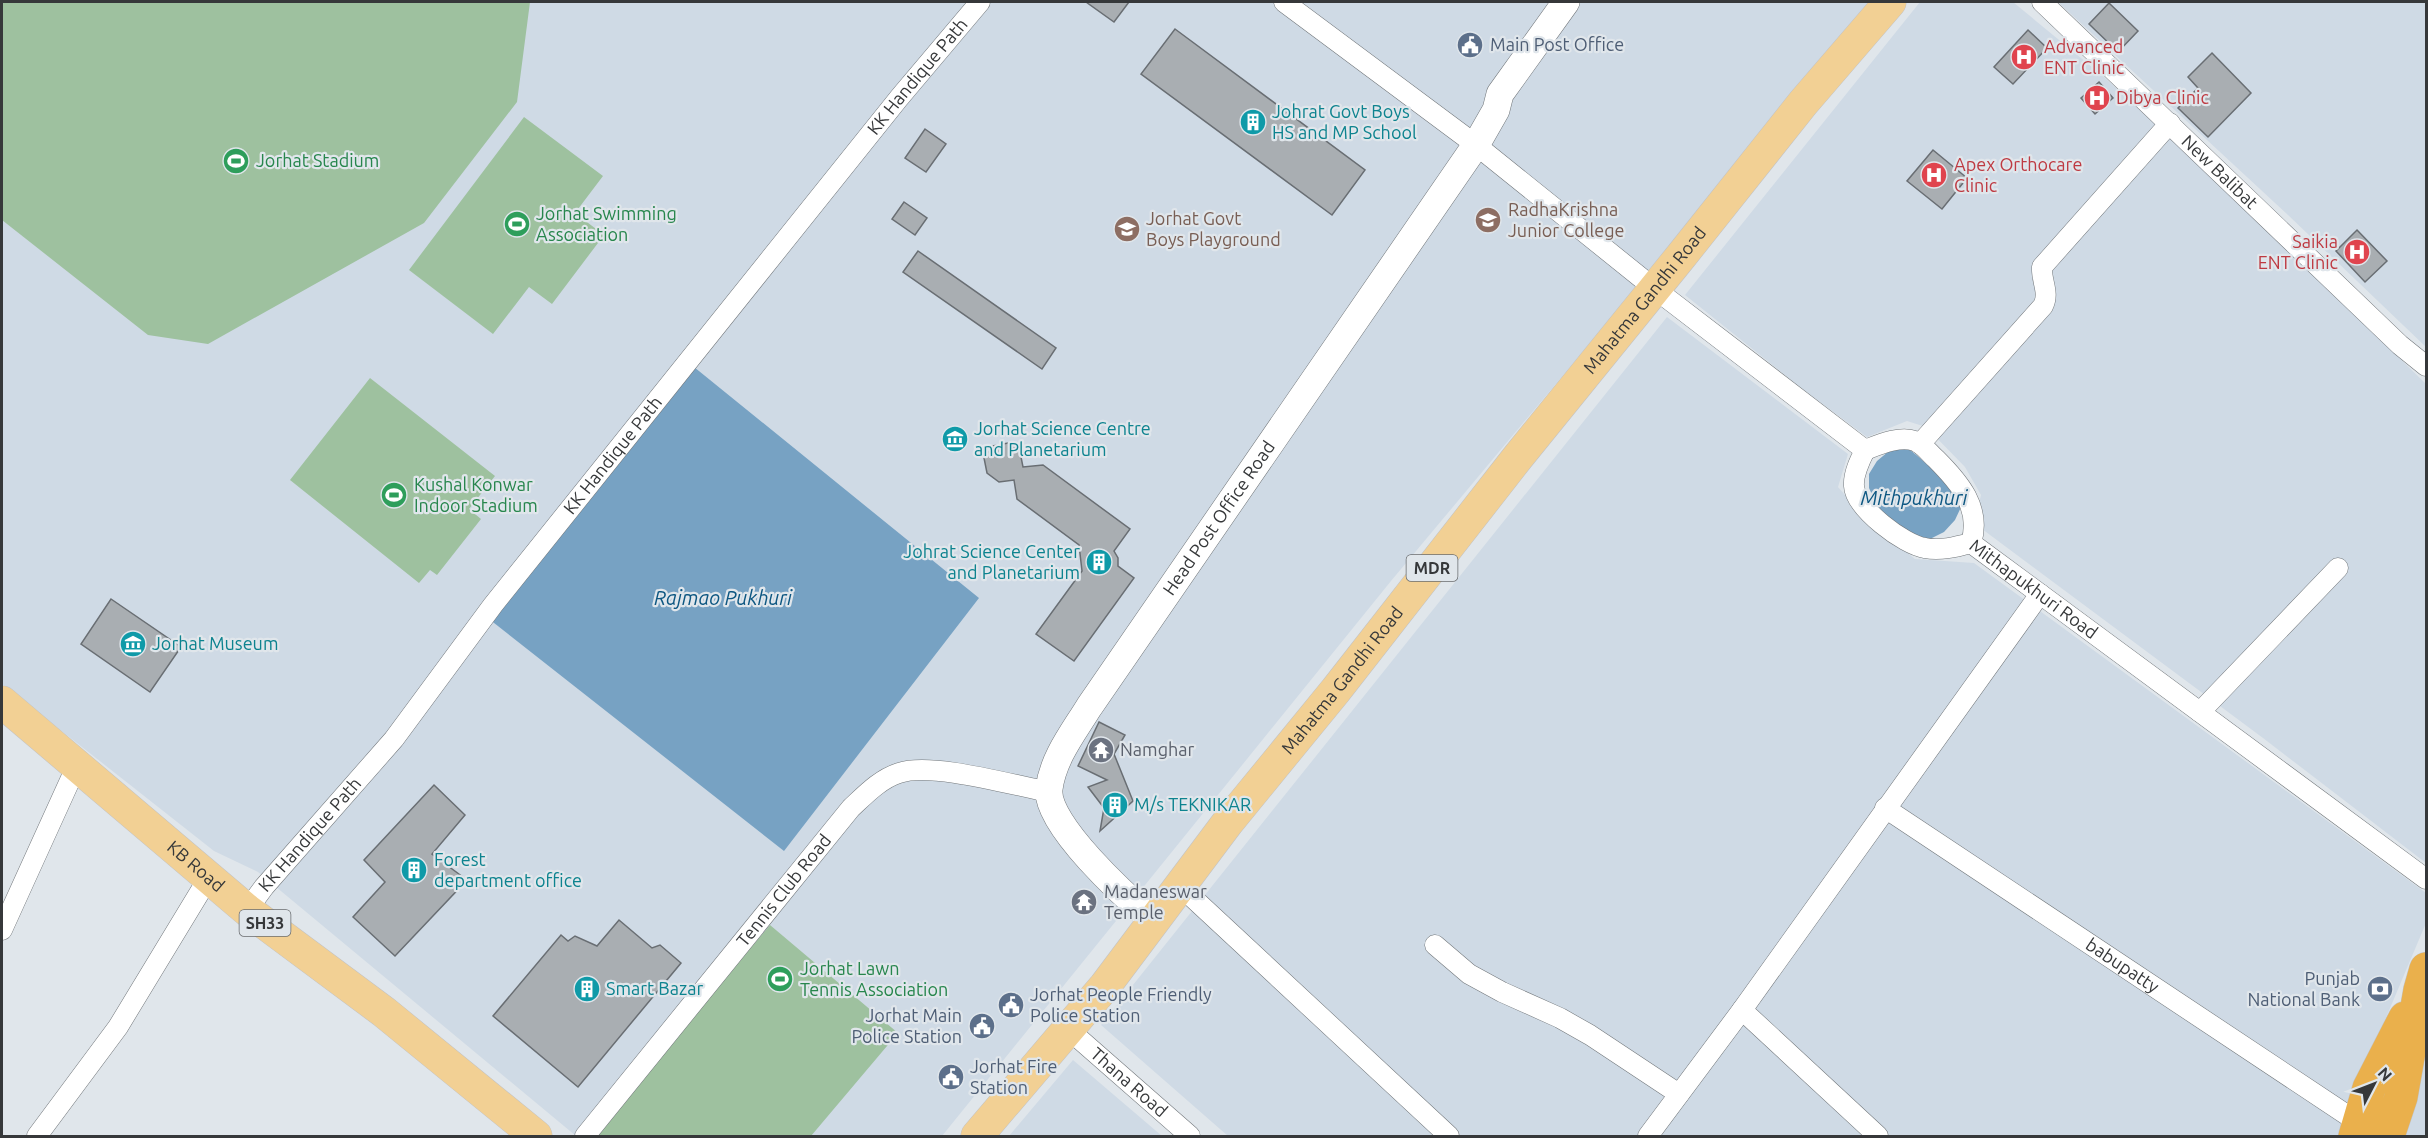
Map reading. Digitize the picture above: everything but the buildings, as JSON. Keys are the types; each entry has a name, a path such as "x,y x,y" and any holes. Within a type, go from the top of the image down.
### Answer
{"highway":[{"path":"2365,1132 2369,1089 2423,980"},
{"path":"2388,1137 2401,1097 2423,980"}],"main road":[{"name":"Mahatma Gandhi Road","path":"977,1137 1105,986 1179,885 1336,690 1518,457 1803,103 1890,2"},
{"name":"KB Road","path":"2,702 247,910 384,1012 536,1137"}],"street":[{"name":"KK Handique Path","path":"247,910 264,887 394,739 493,605 899,98 980,2"},
{"path":"1284,2 1476,146 1655,289 1865,450 1901,440 1912,440 1920,444 1947,470 1970,502 1974,534 1971,543"},
{"name":"Head Post Office Road","path":"1049,792 1054,766 1089,707 1476,146 1496,110 1500,94 1566,2"},
{"name":"Head Post Office Road","path":"1496,110 1509,101 1581,2"},
{"name":"New Balibat","path":"2042,2 2400,345 2427,366"},
{"path":"1920,444 2043,306 2047,296 2041,276 2042,267 2170,123"},
{"name":"Mithapukhuri Road","path":"1865,450 1857,466 1853,486 1858,497 1885,527 1923,548 1950,548 1971,543 2427,879"},
{"path":"2200,712 2338,568"},
{"path":"1648,1137 1742,1010 2040,594"},
{"path":"2,930 77,765"},
{"name":"Tennis Club Road","path":"585,1137 851,808 873,788 900,773 927,769 1049,792"},
{"path":"1049,792 1057,819 1065,832 1134,904 1153,920"},
{"name":"babupatty","path":"1885,808 2365,1132"},
{"path":"37,1137 118,1027 209,877"},
{"path":"1179,885 1449,1137"},
{"path":"1435,945 1468,974 1590,1035 1679,1094"},
{"path":"1742,1010 1878,1137"},
{"name":"Thana Road","path":"1068,1029 1190,1137"}],"shaded area":[{"path":"2,2 1875,2 1391,581 942,1136 576,1136 258,872 214,851 2,684"},
{"path":"1920,2 2013,2 2104,77 2237,200 2426,384 2426,863 2263,738 1974,523 1981,495 1965,467 1926,427 1907,421 1867,437 1685,295"},
{"path":"2058,2 2426,2 2426,347 2288,215"},
{"path":"1667,317 1848,454 1838,487 1868,521 1915,559 1974,563 2426,893 2426,923 2377,1039 2345,1136 1228,1136 1101,1025"},
{"path":"2426,1059 2426,1136 2399,1136"},
{"path":"1073,1060 1162,1136 1009,1136"}],"green space":[{"name":"Jorhat Stadium","path":"2,2 530,2 517,102 424,223 208,344 148,335 2,220"},
{"name":"Jorhat Swimming Association","path":"524,117 603,176 575,213 604,235 552,304 529,287 493,334 409,270"},
{"name":"Kushal Konwar Indoor Stadium","path":"370,378 495,476 469,509 481,519 437,575 430,570 419,583 290,480"},
{"name":"Jorhat Lawn Tennis Association","path":"770,925 898,1033 811,1136 592,1136"}],"water":[{"name":"Rajmao Pukhuri","path":"694,367 979,598 784,851 489,619"},
{"name":"Mithpukhuri","path":"1903,445 1935,472 1962,505 1955,520 1944,532 1930,539 1921,540 1880,512 1869,488 1869,474 1877,461 1889,451"}],"place":[{"name":"Main Post Office","path":"1470,45"},
{"name":"Advanced ENT Clinic","path":"2024,57"},
{"name":"Dibya Clinic","path":"2097,98"},
{"name":"Johrat Govt Boys HS and MP School","path":"1253,122"},
{"name":"Jorhat Stadium","path":"236,161"},
{"name":"Apex Orthocare Clinic","path":"1934,175"},
{"name":"RadhaKrishna Junior College","path":"1488,220"},
{"name":"Jorhat Swimming Association","path":"517,224"},
{"name":"Jorhat Govt Boys Playground","path":"1127,229"},
{"name":"Saikia ENT Clinic","path":"2357,252"},
{"name":"Jorhat Science Centre and Planetarium","path":"955,439"},
{"name":"Kushal Konwar Indoor Stadium","path":"394,495"},
{"name":"Johrat Science Center and Planetarium","path":"1099,562"},
{"name":"Jorhat Museum","path":"133,644"},
{"name":"Namghar","path":"1101,750"},
{"name":"M/s TEKNIKAR","path":"1115,805"},
{"name":"Forest department office","path":"414,870"},
{"name":"Madaneswar Temple","path":"1084,902"},
{"name":"Jorhat Lawn Tennis Association","path":"780,979"},
{"name":"Smart Bazar","path":"587,989"},
{"name":"Punjab National Bank","path":"2380,989"},
{"name":"Jorhat People Friendly Police Station","path":"1011,1005"},
{"name":"Jorhat Main Police Station","path":"982,1026"},
{"name":"Jorhat Fire Station","path":"951,1077"}]}
